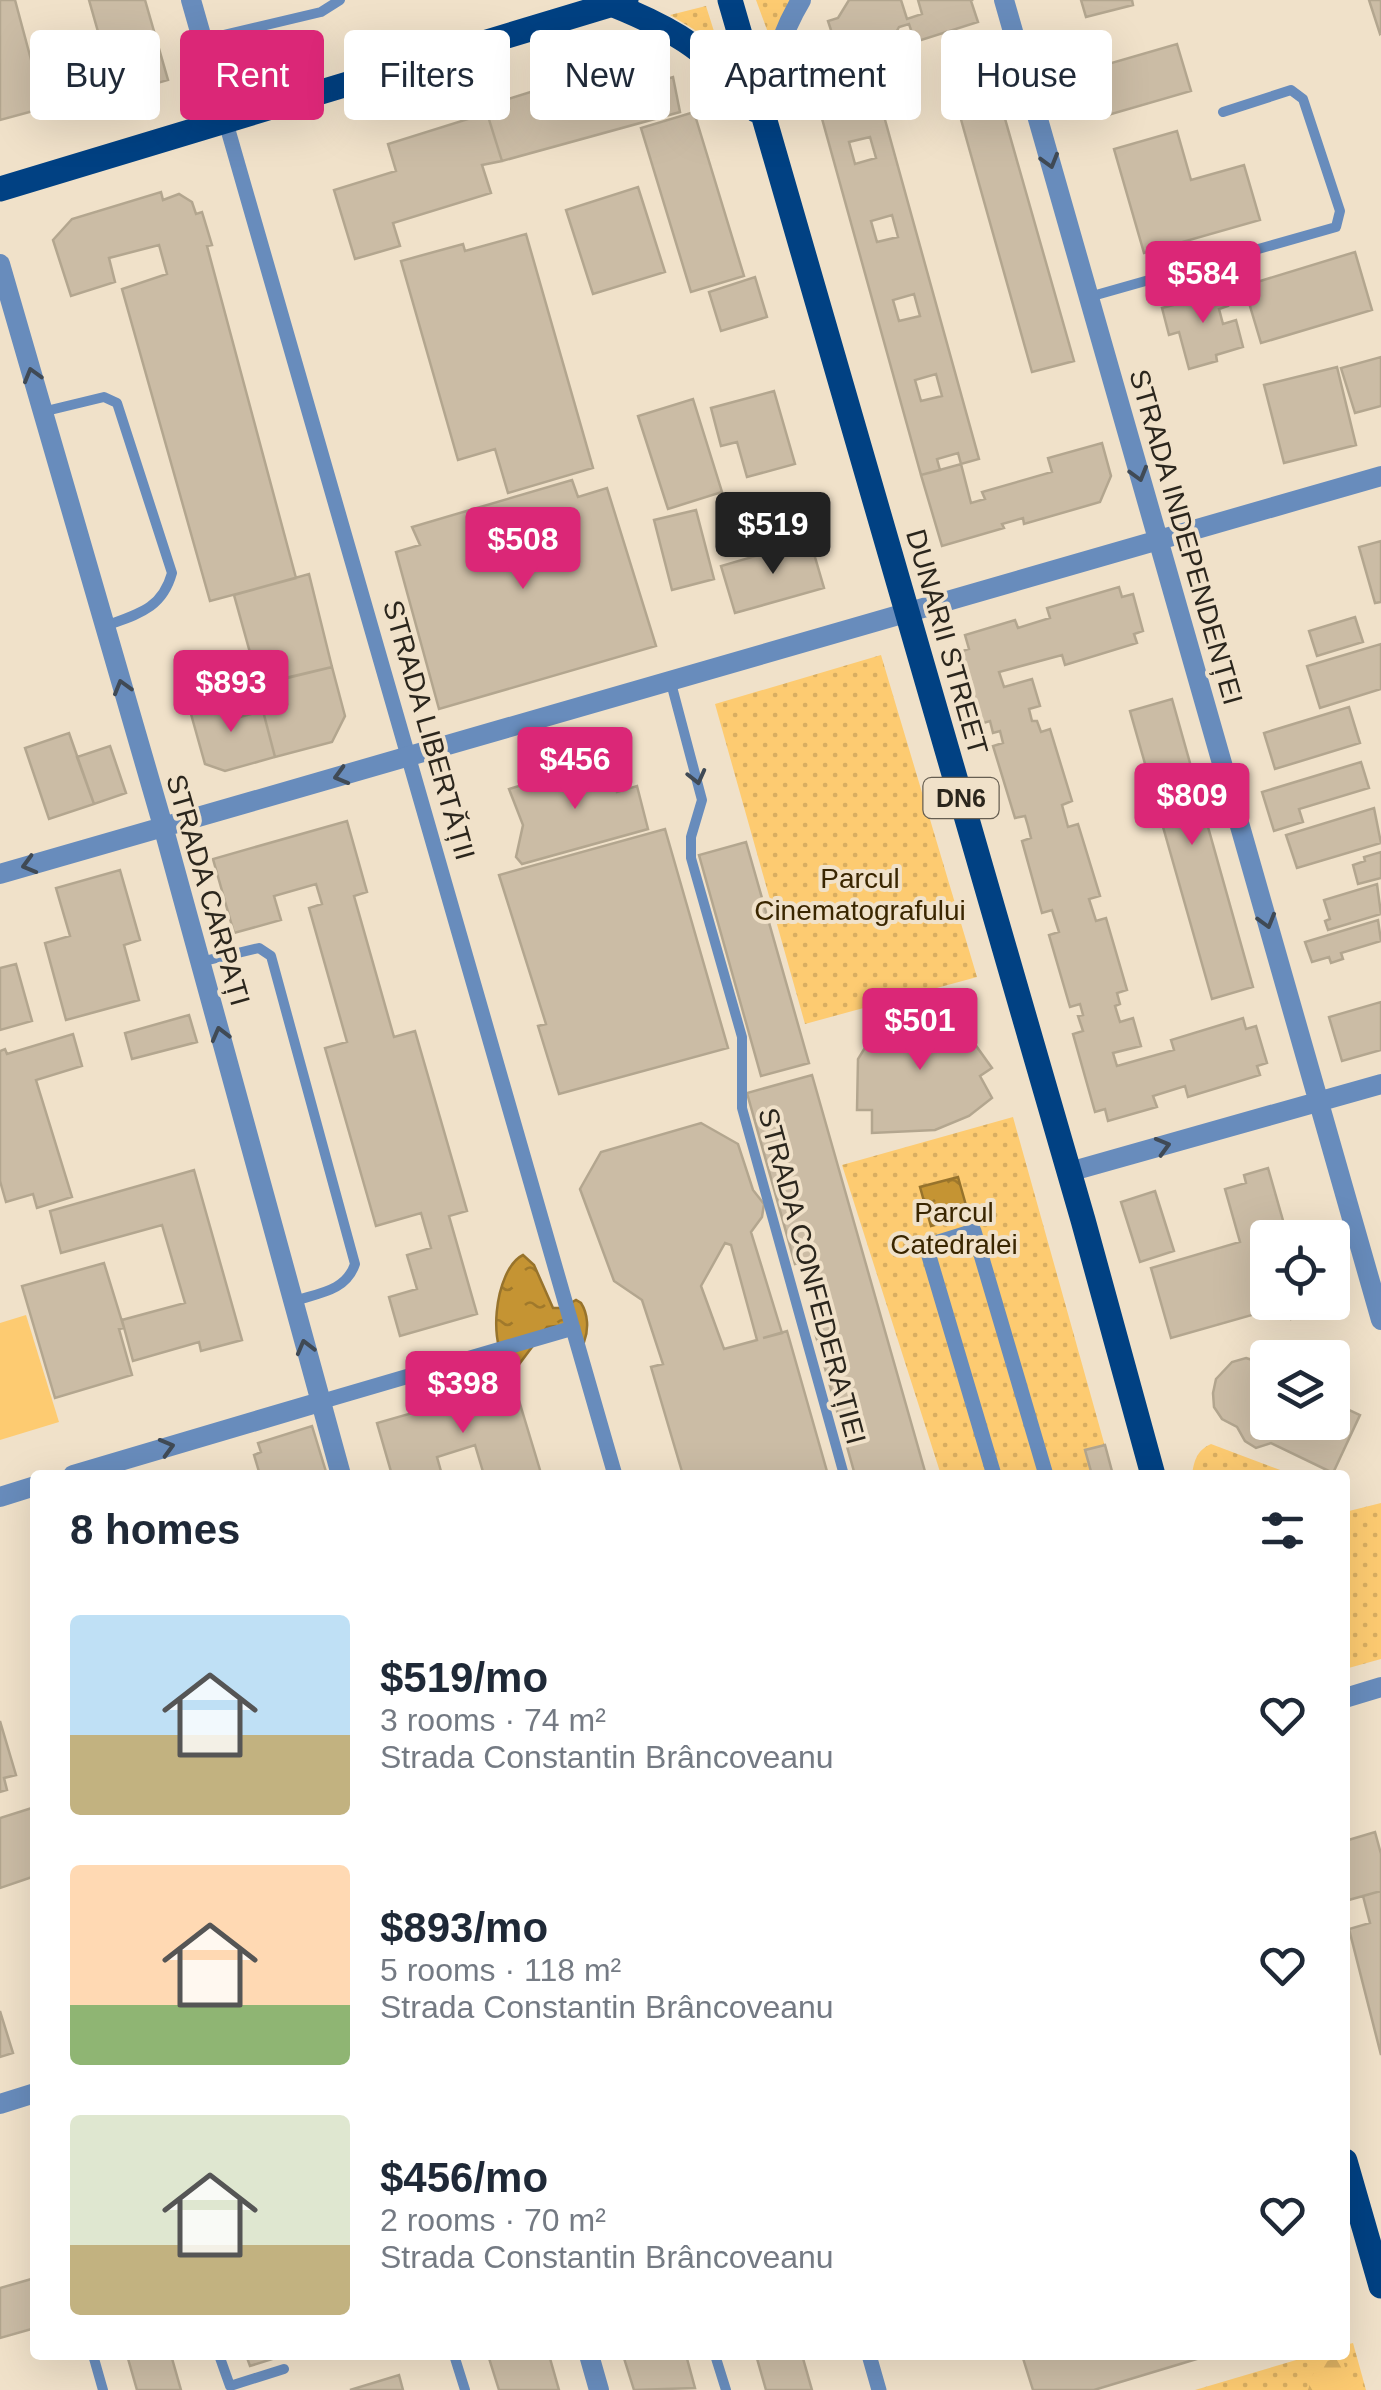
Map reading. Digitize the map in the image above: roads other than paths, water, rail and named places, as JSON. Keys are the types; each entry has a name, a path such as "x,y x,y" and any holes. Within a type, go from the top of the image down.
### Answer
{"main road":[{"path":"537,26 558,0"},
{"name":"DUNARII STREET","path":"730,0 1069,1172 1151,1470"},
{"name":"DN6","path":"0,188 618,2 686,38 713,59 765,122"},
{"path":"1350,2178 1381,2286"}],"street":[{"name":"STRADA LIBERTĂȚII","path":"191,0 199,30"},
{"path":"765,122 774,59 784,29 801,0"},
{"name":"STRADA INDEPENDENȚEI","path":"1004,0 1381,1320"},
{"name":"STRADA LIBERTĂȚII","path":"225,120 614,1470"},
{"name":"STRADA CARPAȚI","path":"0,264 163,826 340,1470"},
{"path":"0,874 1381,476"},
{"path":"1069,1172 1381,1084"},
{"path":"993,1470 926,1246 974,1231 1045,1470"},
{"path":"90,1470 572,1328"},
{"path":"0,1497 30,1488"},
{"path":"1350,1696 1381,1687"},
{"path":"0,2104 30,2095"},
{"path":"591,2360 599,2390"},
{"path":"869,2360 878,2390"}],"lane":[{"path":"244,30 321,12 340,0"},
{"path":"1089,298 1336,227 1340,211 1304,99 1291,90 1223,112"},
{"path":"42,412 104,397 117,403 172,573 166,594 153,606 104,626"},
{"name":"STRADA CONFEDERAȚIEI","path":"671,683 702,800 691,858 742,1038 742,1108 843,1470"},
{"path":"200,962 259,948 271,956 355,1264 350,1278 340,1287 293,1302"},
{"path":"94,2360 103,2390"},
{"path":"221,2360 230,2386 284,2369"},
{"path":"456,2360 465,2390"},
{"path":"717,2360 726,2390"}],"water":[{"path":"958,1177 969,1216 931,1226 920,1187"},
{"path":"523,1255 534,1265 553,1308 576,1300 583,1307 587,1327 584,1342 556,1326 547,1327 514,1371 499,1348 497,1312 505,1277"}],"park label":[{"name":"Parcul Cinematografului","path":"860,894"},
{"name":"Parcul Catedralei","path":"954,1228"}]}
